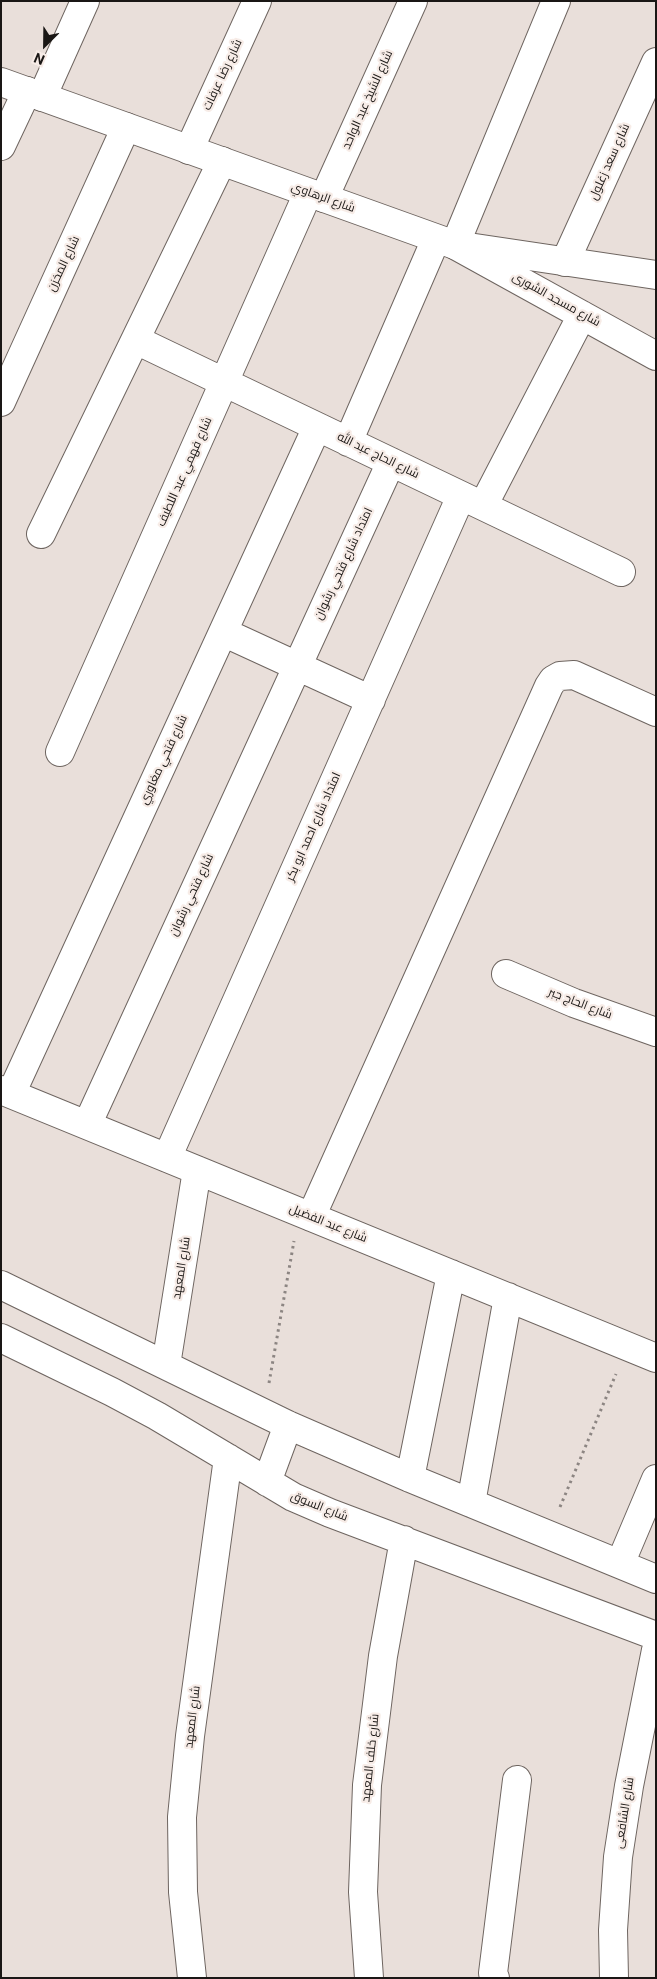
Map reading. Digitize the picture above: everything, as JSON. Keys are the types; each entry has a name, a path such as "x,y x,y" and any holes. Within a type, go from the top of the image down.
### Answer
{"street":[{"path":"1,146 34,94 85,1"},
{"name":"شارع رضا عرفات","path":"189,150 257,1"},
{"name":"شارع الشيخ عبد الواحد","path":"316,196 413,1"},
{"path":"348,442 445,242 556,1"},
{"name":"شارع سعد زغلول","path":"565,262 656,62"},
{"name":"شارع الرهاوي","path":"1,82 445,242 656,275"},
{"name":"شارع المخزن","path":"1,402 126,127"},
{"path":"41,534 222,162"},
{"name":"شارع فهمي عبد اللطيف","path":"60,752 224,383 316,196"},
{"name":"شارع مسجد الشورى","path":"445,242 656,356"},
{"name":"امتداد شارع احمد ابو بكر","path":"167,1158 371,700 472,501 582,315"},
{"name":"شارع الحاج عبد الله","path":"136,340 621,572"},
{"name":"شارع فتحي مغاوري","path":"6,1092 223,632 316,427"},
{"name":"امتداد شارع فتحي رشوان","path":"297,666 391,462"},
{"path":"223,632 371,700"},
{"name":"شارع فتحي رشوان","path":"86,1125 297,666"},
{"path":"306,1215 553,680 560,676 574,675 656,712"},
{"name":"شارع الحاج جبر","path":"506,974 574,1003 656,1032"},
{"name":"شارع عبد الفضيل","path":"6,1092 656,1358"},
{"name":"شارع المعهد","path":"166,1365 197,1170"},
{"path":"410,1478 451,1274"},
{"path":"1,1285 288,1425 410,1478 656,1579"},
{"path":"471,1503 508,1297"},
{"name":"شارع السوق","path":"1,1338 112,1392 293,1497 330,1513 656,1636"},
{"path":"267,1482 288,1425"},
{"name":"شارع المعهد","path":"192,1978 183,1892 182,1817 190,1736 228,1458"},
{"path":"620,1564 656,1479"},
{"name":"شارع خلف المعهد","path":"369,1978 363,1892 366,1785 383,1656 404,1540"},
{"name":"شارع الشافعى","path":"614,1978 613,1930 618,1857 629,1786 656,1650"},
{"path":"494,1978 493,1973 517,1780"}],"path":[{"path":"263,1413 306,1215"},
{"path":"548,1535 628,1347"}]}
